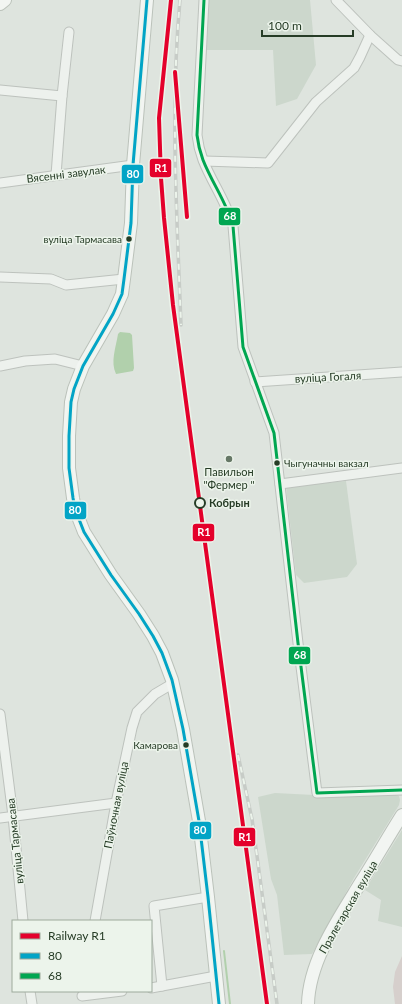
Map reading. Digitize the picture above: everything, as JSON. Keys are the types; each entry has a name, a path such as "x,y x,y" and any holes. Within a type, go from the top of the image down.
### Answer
{"main road":[{"path":"0,4 4,0"},
{"path":"147,0 133,165 131,223 122,294 114,314 83,366 76,382 71,402 69,468 75,509 84,532 142,620 162,653 168,668 183,729 198,821 208,897 219,1004"},
{"name":"Пралетарская вуліца","path":"308,1004 308,994 312,976 328,937 402,815"}],"street":[{"path":"204,0 197,135 199,148 204,161 230,216 233,226 243,347 274,433 317,793 402,790"},
{"path":"336,0 370,36 398,60 402,60"},
{"path":"56,175 69,32"},
{"path":"204,161 268,163 316,102 354,68 370,36"},
{"path":"0,90 62,96"},
{"name":"Вясенні завулак","path":"0,183 133,165"},
{"path":"0,277 51,279 66,285 124,280"},
{"path":"0,366 25,360 55,359 83,366"},
{"name":"вуліца Гогаля","path":"255,382 402,372"},
{"path":"280,484 402,468"},
{"name":"Паўночная вуліца","path":"95,920 116,803 132,728 137,712 156,694 172,684"},
{"name":"вуліца Тармасава","path":"0,714 13,816 23,920"},
{"path":"0,818 116,803"},
{"path":"162,986 154,906 208,897"},
{"path":"152,988 216,976"},
{"path":"30,992 32,1004"},
{"path":"82,997 115,992"}],"shaded area":[{"path":"204,0 310,0 316,65 297,99 276,106 273,50 200,50"},
{"path":"120,332 130,333 132,335 134,368 133,371 116,374 113,359 118,334"},
{"path":"346,481 357,564 347,577 304,583 296,575 286,487"},
{"path":"275,793 314,795 314,798 395,794 399,796 400,800 399,805 354,878 312,954 284,955 277,895 271,879 258,797"},
{"path":"402,830 402,927 378,921 381,900 365,890"},
{"path":"402,956 402,1004 395,1004 393,987 395,972"}],"waterway":[{"path":"224,951 230,1004"}],"railway":[{"path":"180,0 175,81 175,162 181,325"},
{"path":"180,119 187,217"},
{"path":"238,755 252,819 277,1004"}],"rail line":[{"name":"R1","path":"171,0 159,118 164,218 173,305 267,1004"},
{"name":"R1","path":"175,72 187,217"}],"transit line":[{"name":"80","path":"147,0 133,165 131,223 122,294 113,314 83,366 74,389 71,402 69,468 75,509 84,532 111,575 153,636 162,653 172,680 183,729 199,821 219,1004"},
{"name":"68","path":"204,0 197,138 203,160 227,209 233,226 243,347 274,433 317,793 402,790"}],"place":[{"name":"вуліца Тармасава","path":"129,239"},
{"name":"Павильон \"Фермер \"","path":"229,459"},
{"name":"Чыгуначны вакзал","path":"277,463"},
{"name":"Кобрын","path":"200,503"},
{"name":"Камарова","path":"186,745"}]}
